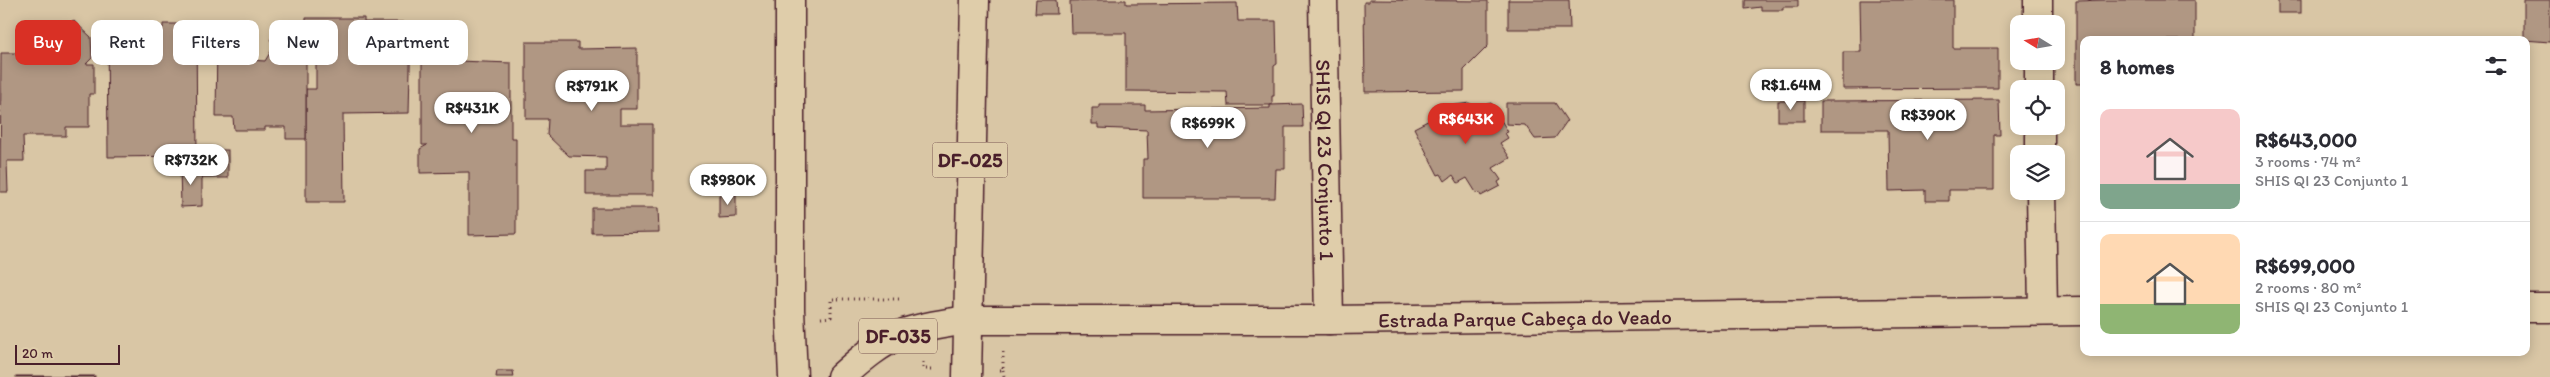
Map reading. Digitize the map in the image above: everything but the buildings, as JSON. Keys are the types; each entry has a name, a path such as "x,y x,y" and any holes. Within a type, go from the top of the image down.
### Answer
{"main road":[{"path":"790,0 790,310 793,377"},
{"name":"DF-025","path":"967,377 966,320 974,0"},
{"name":"SHIS QI 23 Conjunto 1","path":"1323,0 1329,320"},
{"path":"2038,0 2038,15"},
{"path":"2040,200 2043,311"},
{"path":"2530,308 2550,308"},
{"name":"Estrada Parque Cabeça do Veado","path":"966,320 1329,320 2080,311"},
{"name":"DF-035","path":"841,377 882,345 901,334 966,320"}],"path":[{"path":"1003,370 1004,377"}]}
